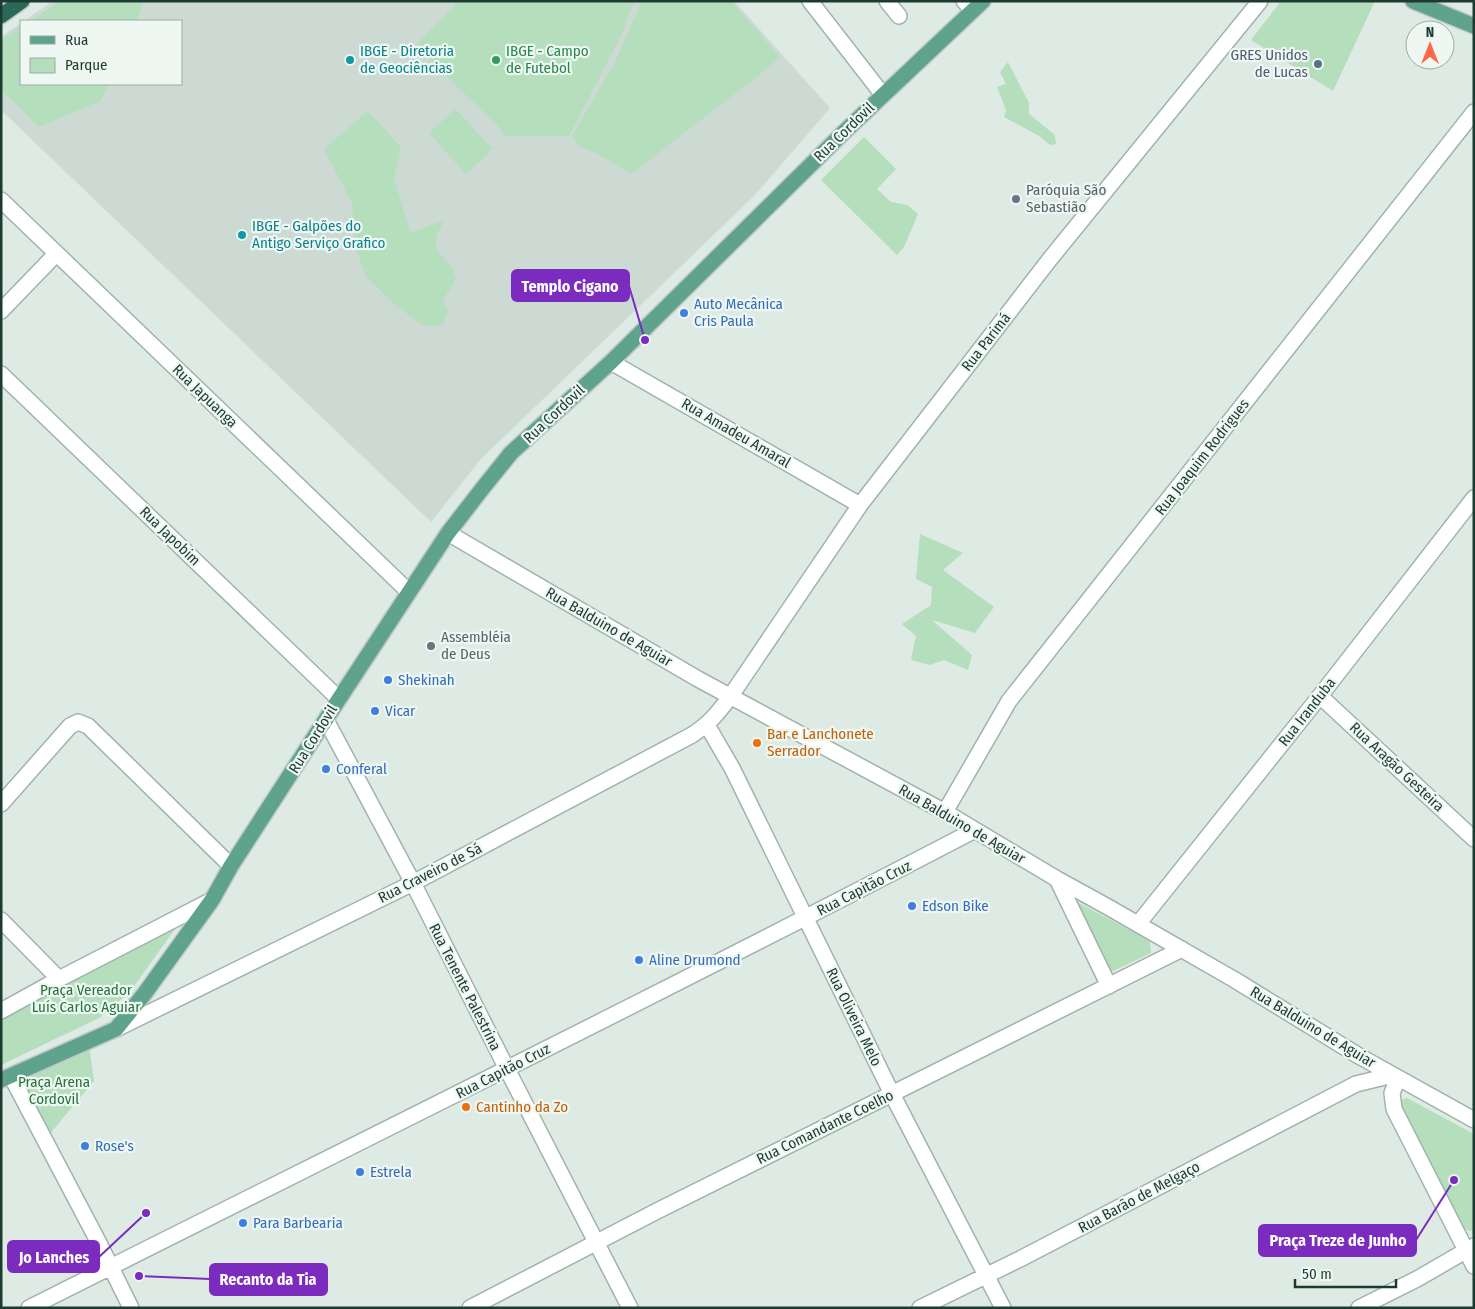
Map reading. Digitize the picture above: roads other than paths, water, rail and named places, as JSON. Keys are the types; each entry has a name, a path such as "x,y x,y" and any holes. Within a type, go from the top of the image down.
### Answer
{"highway":[{"path":"1,16 22,1"}],"main road":[{"path":"1413,1 1474,26"},
{"name":"Rua Cordovil","path":"6,1078 116,1029 145,993 212,900 409,592 448,534 511,453 611,362 973,4"}],"street":[{"path":"810,1 883,95"},
{"path":"887,1 899,16"},
{"name":"Rua Parimá","path":"730,697 860,505 1050,259 1260,1"},
{"name":"Rua Joaquim Rodrigues","path":"945,812 1009,701 1474,112"},
{"name":"Rua Japuanga","path":"1,200 409,592"},
{"path":"1,311 56,254"},
{"name":"Rua Amadeu Amaral","path":"611,362 860,505"},
{"name":"Rua Japobim","path":"1,374 339,699"},
{"name":"Rua Iranduba","path":"1138,924 1320,696 1474,498"},
{"name":"Rua Balduino de Aguiar","path":"448,534 698,680 945,812 1057,879 1235,980 1395,1077 1474,1120"},
{"name":"Rua Aragão Gesteira","path":"1320,696 1474,839"},
{"name":"Rua Craveiro de Sá","path":"116,1029 413,883 692,735 707,725 717,715 730,697"},
{"name":"Rua Tenente Palestrina","path":"326,720 413,883 506,1069 630,1308"},
{"path":"1,804 70,726 78,722 83,723 232,866"},
{"name":"Rua Oliveira Melo","path":"707,725 732,768 892,1094 1003,1308"},
{"name":"Rua Capitão Cruz","path":"29,1308 806,918 975,830"},
{"path":"1057,879 1109,986"},
{"path":"1,1011 212,900"},
{"path":"1,920 59,979"},
{"name":"Rua Comandante Coelho","path":"470,1308 657,1211 1182,949"},
{"path":"1359,1056 1359,1083 1378,1085 1388,1092 1392,1099"},
{"path":"1395,1077 1392,1093 1394,1109 1470,1249 1474,1266"},
{"name":"Rua Barão de Melgaço","path":"920,1308 986,1276 1359,1083 1395,1077"},
{"path":"6,1078 111,1267 131,1308"},
{"path":"1359,1308 1417,1279 1470,1249"}],"place":[{"name":"IBGE - Diretoria de Geociências","path":"350,60"},
{"name":"IBGE - Campo de Futebol","path":"496,60"},
{"name":"GRES Unidos de Lucas","path":"1318,64"},
{"name":"Paróquia São Sebastião","path":"1016,199"},
{"name":"IBGE - Galpões do Antigo Serviço Grafico","path":"242,235"},
{"name":"Auto Mecânica Cris Paula","path":"684,313"},
{"name":"Templo Cigano","path":"645,340"},
{"name":"Assembléia de Deus","path":"431,646"},
{"name":"Shekinah","path":"388,680"},
{"name":"Vicar","path":"375,711"},
{"name":"Bar e Lanchonete Serrador","path":"757,743"},
{"name":"Conferal","path":"326,769"},
{"name":"Edson Bike","path":"912,906"},
{"name":"Aline Drumond","path":"639,960"},
{"name":"Cantinho da Zo","path":"466,1107"},
{"name":"Rose's","path":"85,1146"},
{"name":"Estrela","path":"360,1172"},
{"name":"Praça Treze de Junho","path":"1454,1180"},
{"name":"Jo Lanches","path":"146,1213"},
{"name":"Para Barbearia","path":"243,1223"},
{"name":"Recanto da Tia","path":"139,1276"}],"park label":[{"name":"Praça Vereador Luís Carlos Aguiar","path":"86,998"},
{"name":"Praça Arena Cordovil","path":"54,1090"}]}
